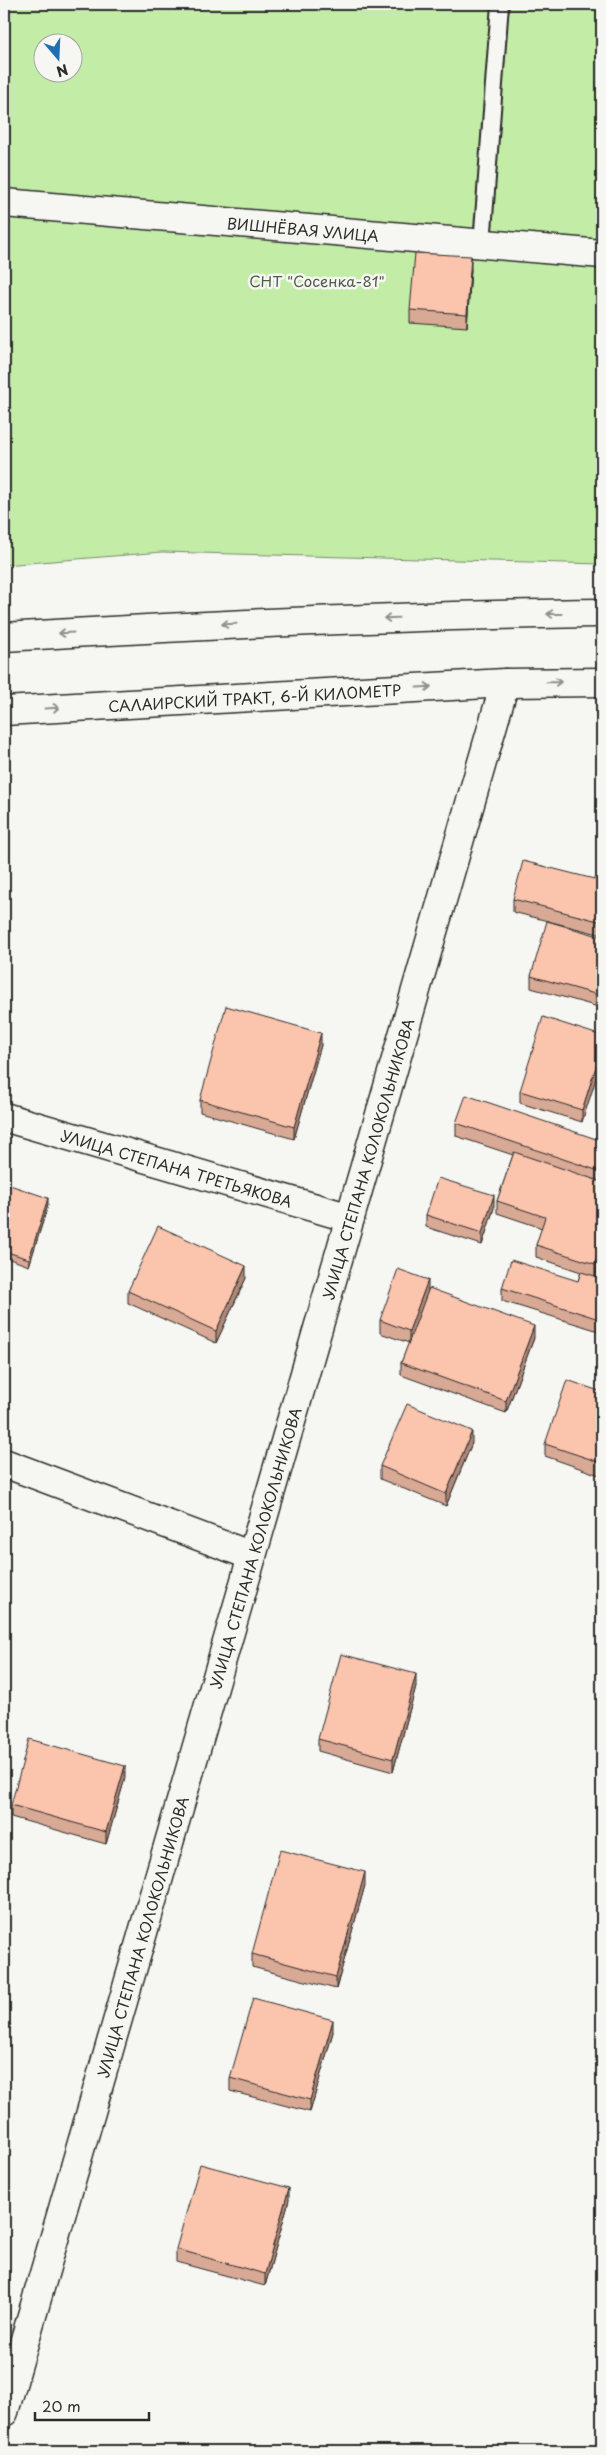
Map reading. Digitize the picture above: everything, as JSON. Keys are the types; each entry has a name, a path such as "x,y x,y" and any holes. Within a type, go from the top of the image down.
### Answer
{"main road":[{"name":"ВИШНЁВАЯ УЛИЦА","path":"4,202 602,254"},
{"path":"4,637 183,626 515,614 602,613"},
{"name":"САЛАИРСКИЙ ТРАКТ, 6-Й КИЛОМЕТР","path":"4,711 505,683 602,682"},
{"name":"УЛИЦА СТЕПАНА КОЛОКОЛЬНИКОВА","path":"4,2412 505,683"},
{"name":"УЛИЦА СТЕПАНА ТРЕТЬЯКОВА","path":"4,1117 350,1218"},
{"path":"4,1464 252,1556"}],"lane":[{"path":"482,244 500,4"}],"green space":[{"name":"СНТ \"Сосенка-81\"","path":"4,4 602,4 602,564 162,552 4,565"}],"building":[{"path":"415,253 471,256 467,314 410,310"},
{"path":"523,861 602,881 602,922 513,899"},
{"path":"547,921 602,937 602,996 531,976"},
{"path":"226,1006 321,1033 294,1127 200,1100"},
{"path":"543,1017 602,1036 602,1048 582,1110 520,1091"},
{"path":"466,1095 602,1141 602,1172 456,1123"},
{"path":"514,1152 602,1182 602,1241 595,1264 536,1245 545,1217 497,1201"},
{"path":"438,1178 494,1195 482,1233 426,1215"},
{"path":"4,1183 48,1198 29,1259 4,1251"},
{"path":"158,1226 246,1266 216,1331 128,1291"},
{"path":"511,1260 578,1281 581,1272 602,1278 602,1320 502,1288"},
{"path":"398,1269 428,1280 409,1331 380,1320"},
{"path":"429,1288 534,1326 506,1401 401,1363"},
{"path":"567,1380 602,1392 602,1463 545,1444"},
{"path":"407,1404 472,1431 446,1494 380,1466"},
{"path":"341,1654 416,1674 393,1759 318,1739"},
{"path":"29,1739 125,1766 106,1832 11,1805"},
{"path":"280,1850 365,1872 336,1977 252,1954"},
{"path":"253,1998 333,2020 310,2100 230,2078"},
{"path":"200,2164 289,2188 265,2274 176,2249"}]}
